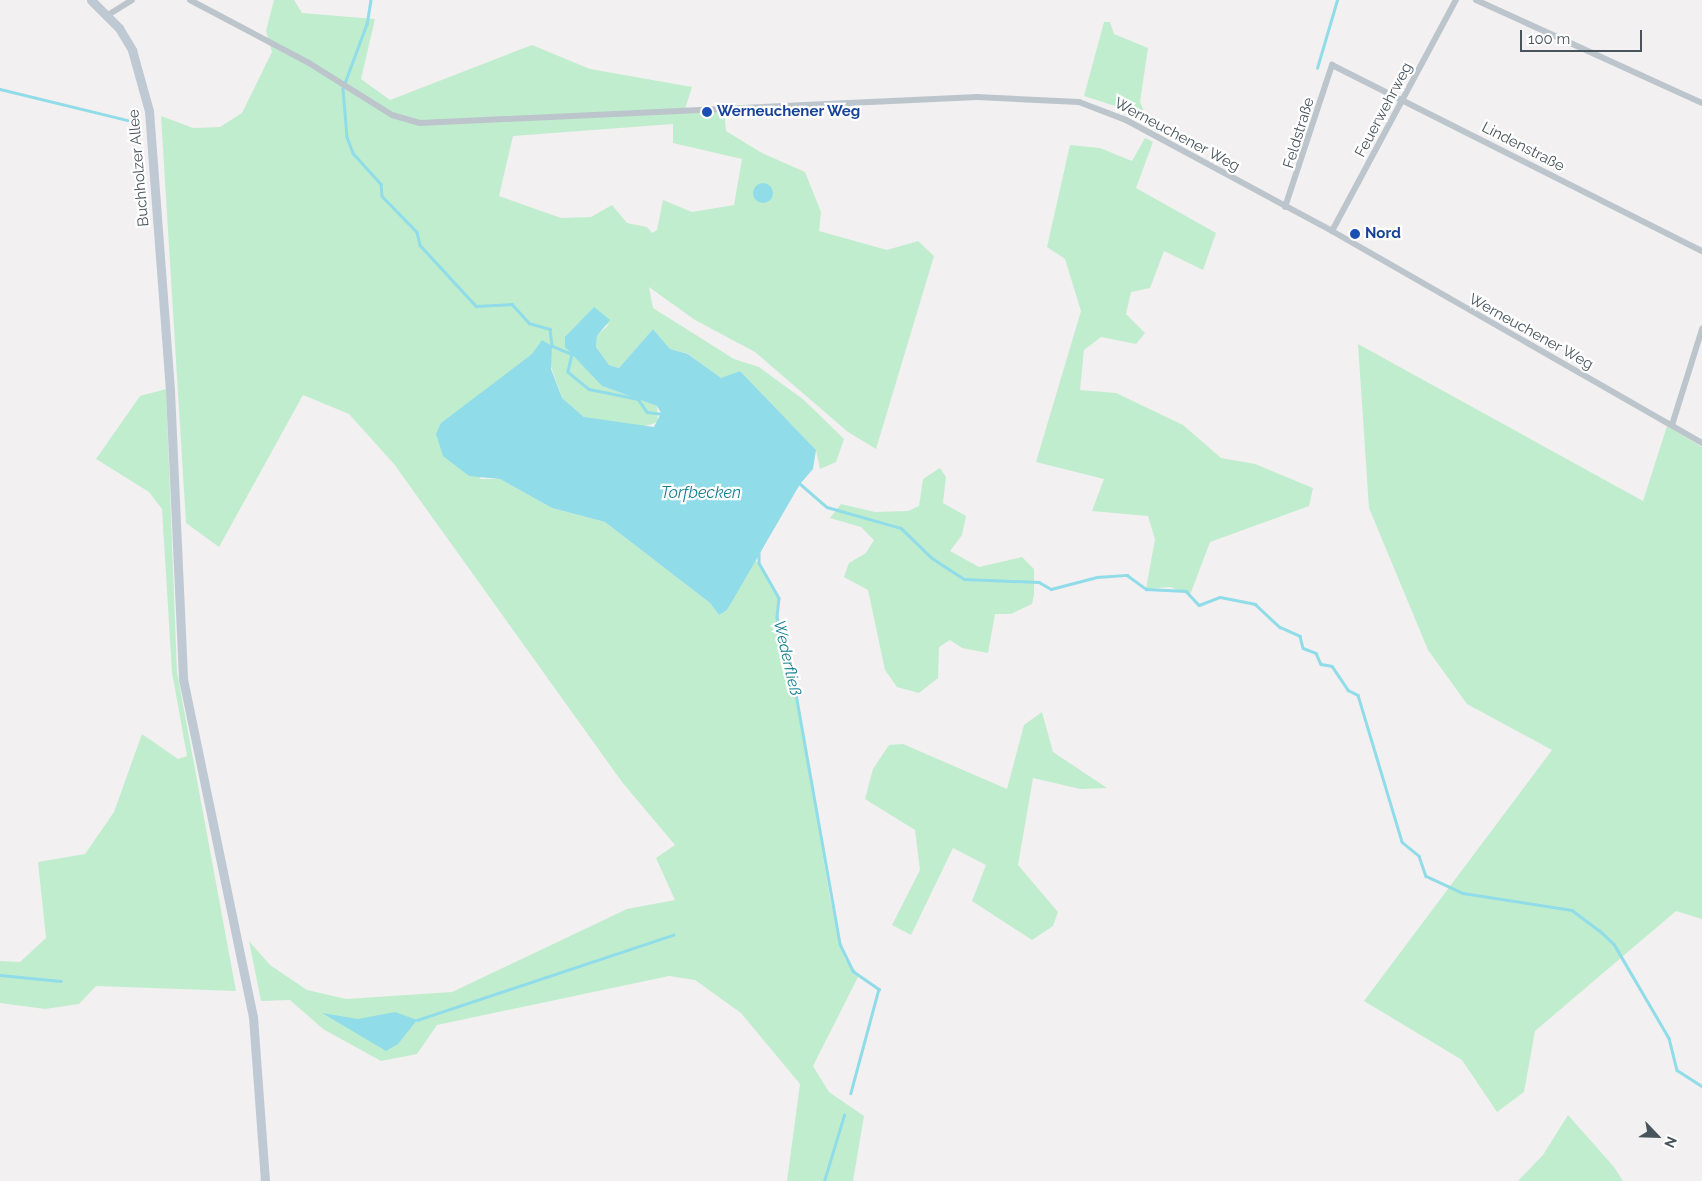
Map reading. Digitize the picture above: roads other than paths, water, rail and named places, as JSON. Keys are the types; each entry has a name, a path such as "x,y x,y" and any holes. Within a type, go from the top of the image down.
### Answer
{"street":[{"name":"Buchholzer Allee","path":"91,0 108,15 132,50 147,99 167,351 183,679 253,1017 265,1181"},
{"path":"108,15 132,0"},
{"name":"Werneuchener Weg","path":"190,0 336,79 392,115 420,123 977,97 1070,100 1126,120 1332,231 1702,443"},
{"name":"Feuerwehrweg","path":"1332,231 1404,101 1456,0"},
{"path":"1476,0 1702,103"},
{"name":"Lindenstraße","path":"1332,64 1702,251"},
{"name":"Feldstraße","path":"1285,207 1332,64"},
{"path":"1672,426 1702,329"}],"water":[{"path":"763,183 770,186 773,193 770,200 763,203 756,200 753,193 756,186"},
{"name":"Torfbecken","path":"594,307 610,320 597,336 596,347 609,365 619,368 653,329 670,349 688,354 721,378 740,371 816,450 813,469 800,484 727,610 719,615 710,603 605,522 552,508 500,479 469,476 443,456 436,434 441,423 532,354 542,340 552,346 551,369 562,398 584,417 654,427 661,413 657,406 602,386 565,347 565,337"},
{"path":"395,1012 417,1020 398,1044 386,1051 322,1013 358,1019"}],"waterway":[{"path":"371,0 367,24 343,89 347,137 353,153 381,184 382,196 417,232 420,245 476,306 512,304 529,323 550,329 552,346 572,354 568,372 589,389 638,399 647,412 663,414"},
{"path":"1317,68 1337,0"},
{"path":"0,89 127,120"},
{"path":"798,482 827,507 901,528 932,558 964,579 1039,582 1051,589 1097,577 1127,575 1146,589 1186,591 1199,605 1220,597 1255,604 1280,627 1300,636 1303,648 1316,653 1321,664 1332,666 1348,690 1358,695 1402,842 1419,856 1426,876 1463,893 1572,910 1599,930 1614,944 1669,1038 1677,1070 1702,1086"},
{"name":"Wederfließ","path":"759,550 759,563 779,598 777,617 793,677 840,944 853,971 879,989 851,1093"},
{"path":"417,1020 673,935"},
{"path":"0,975 61,981"},
{"name":"Wederfließ","path":"824,1181 844,1115"}],"place":[{"name":"Werneuchener Weg","path":"707,112"},
{"name":"Nord","path":"1355,234"}]}
